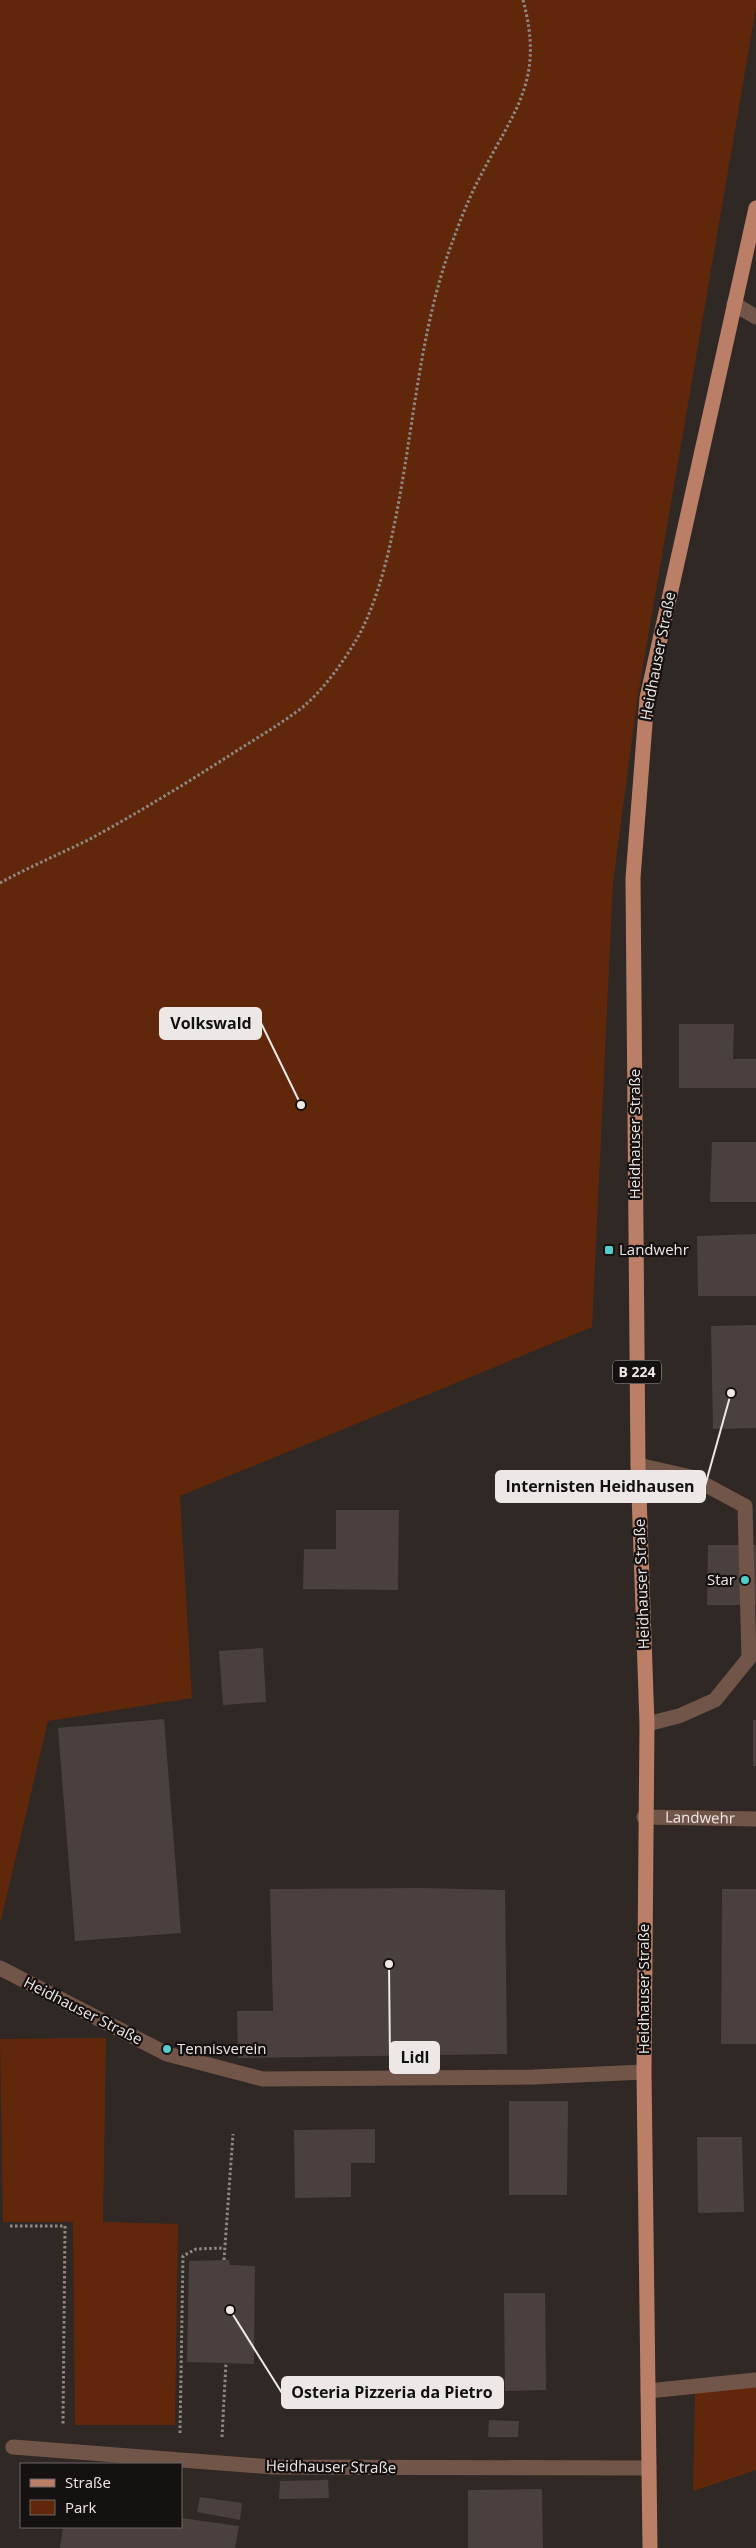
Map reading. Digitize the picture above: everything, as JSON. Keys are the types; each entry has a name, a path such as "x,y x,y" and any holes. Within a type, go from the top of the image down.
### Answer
{"main road":[{"name":"Heidhauser Straße","path":"650,2548 644,2072 644,1817 647,1724 638,1465 633,878 647,698 756,208"}],"street":[{"path":"734,304 756,317"},
{"path":"638,1465 691,1477 745,1506 752,1660 715,1700 679,1716 647,1724"},
{"name":"Landwehr","path":"644,1817 756,1819"},
{"name":"Heidhauser Straße","path":"0,1968 167,2054 263,2079 534,2077 644,2072"},
{"path":"648,2391 756,2380"},
{"name":"Heidhauser Straße","path":"13,2446 273,2467 650,2468"}],"path":[{"path":"0,883 89,839 179,788 266,732 303,706 324,685 356,640 375,597 394,530 406,465 420,362 432,307 449,254 478,179 521,102 527,82 530,58 529,28 523,0"},
{"path":"224,2260 233,2134"},
{"path":"10,2226 65,2226 62,2450"},
{"path":"180,2460 183,2256 196,2249 224,2248"},
{"path":"222,2432 226,2363"}],"green space":[{"path":"0,0 756,0 756,8 637,701 613,883 592,1327 180,1496 192,1698 48,1721 0,1924"},
{"path":"106,2038 103,2222 178,2224 175,2425 75,2425 73,2222 3,2222 0,2039"},
{"path":"756,2386 756,2470 693,2491 695,2392"}],"building":[{"path":"679,1024 734,1024 733,1059 756,1059 756,1088 679,1088"},
{"path":"712,1142 756,1142 756,1202 710,1202"},
{"path":"756,1234 756,1296 698,1296 697,1236"},
{"path":"756,1325 756,1428 713,1429 711,1326"},
{"path":"336,1510 399,1510 398,1590 303,1589 304,1549 336,1549"},
{"path":"708,1545 756,1545 756,1605 707,1605"},
{"path":"263,1648 266,1702 223,1705 219,1651"},
{"path":"164,1719 181,1933 75,1941 58,1728"},
{"path":"753,1720 756,1720 756,1766 753,1766"},
{"path":"422,1888 505,1890 507,2054 238,2058 237,2011 273,2011 270,1889"},
{"path":"722,1889 756,1889 756,2044 721,2044"},
{"path":"509,2101 568,2101 567,2195 509,2195"},
{"path":"375,2129 375,2163 351,2163 351,2197 295,2198 294,2130"},
{"path":"697,2137 742,2137 744,2212 698,2213"},
{"path":"229,2260 230,2265 255,2266 254,2364 187,2362 189,2261"},
{"path":"504,2293 545,2293 546,2390 505,2391"},
{"path":"489,2420 519,2421 518,2437 488,2437"},
{"path":"328,2480 329,2498 279,2499 280,2481"},
{"path":"542,2489 543,2548 468,2548 468,2490"},
{"path":"200,2497 242,2503 240,2520 197,2512"},
{"path":"182,2518 239,2526 235,2548 60,2548 63,2528 182,2528"}],"place":[{"name":"Volkswald","path":"301,1105"},
{"name":"Landwehr","path":"609,1250"},
{"name":"Internisten Heidhausen","path":"731,1393"},
{"name":"Star","path":"745,1580"},
{"name":"Lidl","path":"389,1964"},
{"name":"Tennisverein","path":"167,2049"},
{"name":"Osteria Pizzeria da Pietro","path":"230,2310"}]}
